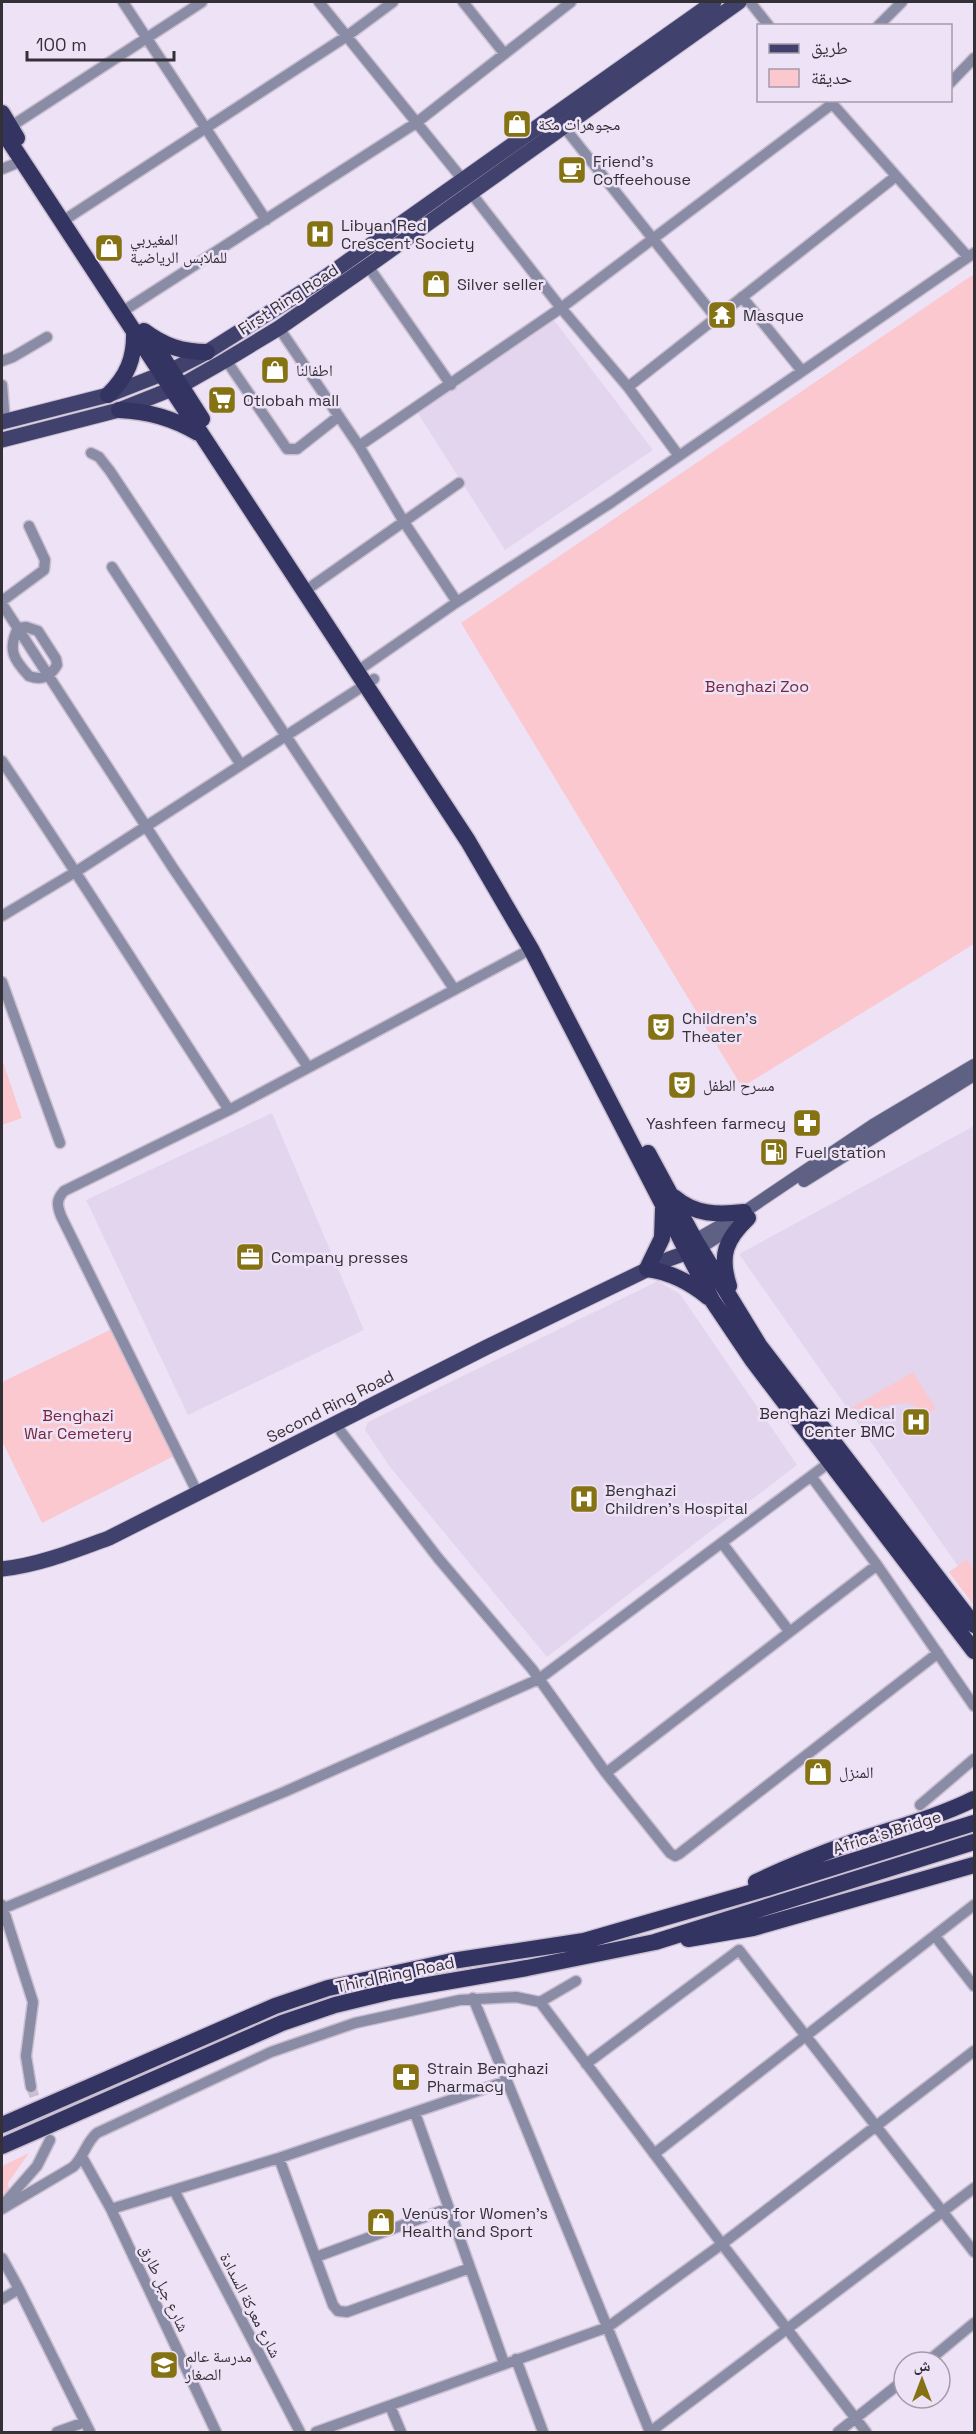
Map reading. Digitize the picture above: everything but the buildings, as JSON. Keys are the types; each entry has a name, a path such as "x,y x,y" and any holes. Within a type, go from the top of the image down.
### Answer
{"highway":[{"path":"4,123 22,161 312,586 468,841 531,949 667,1199 662,1238 647,1269 682,1279 712,1300"},
{"path":"4,123 69,217 128,308 139,331 167,346 180,350 207,352"},
{"path":"108,395 126,373 139,331"},
{"path":"171,380 201,435 459,808 523,915 692,1247 712,1300 753,1361 975,1651"},
{"path":"119,410 162,416 201,435"},
{"path":"667,1199 710,1214 746,1215"},
{"path":"735,1307 725,1274 725,1252 734,1232 746,1215"},
{"path":"692,1247 778,1372 975,1625"},
{"path":"714,1902 787,1867 853,1842 952,1810 975,1799"},
{"name":"Africa's Bridge","path":"811,1874 975,1823"},
{"name":"Third Ring Road","path":"2,2146 262,2031 335,2005 393,1991 527,1968 655,1942 975,1842"},
{"path":"655,1942 699,1939 753,1929 975,1865"},
{"name":"Third Ring Road","path":"2,2125 265,2010 328,1988 452,1961 584,1941 811,1874"}],"main road":[{"name":"First Ring Road","path":"3,422 171,380 226,360 279,328 368,266 467,187 714,2"},
{"name":"First Ring Road","path":"2,440 119,410 171,380 207,352 564,127 739,2"},
{"path":"746,1215 832,1152 975,1065"},
{"path":"692,1247 975,1075"},
{"name":"Second Ring Road","path":"2,1569 25,1566 99,1542 692,1247"}],"street":[{"path":"123,2 266,220"},
{"path":"4,123 202,2"},
{"path":"319,2 561,308 628,387 679,456"},
{"path":"69,217 347,36 393,2"},
{"path":"463,2 503,52"},
{"path":"128,308 416,123 503,52 571,2"},
{"path":"750,2 767,24"},
{"path":"880,24 902,2"},
{"path":"952,82 973,64"},
{"path":"2,916 77,871 285,737 457,602 679,456 971,255 896,177 831,102 653,241 451,385 359,446"},
{"path":"564,127 716,318"},
{"path":"2,169 22,161"},
{"path":"628,387 896,177"},
{"path":"368,266 451,385"},
{"path":"742,297 802,371"},
{"path":"279,328 359,446 404,522 457,602"},
{"path":"2,361 47,337"},
{"path":"226,360 287,449 297,449 339,416"},
{"path":"2,385 3,422"},
{"path":"91,453 99,457 110,471 454,989"},
{"path":"312,586 459,483"},
{"path":"29,526 45,560 44,570 2,602 48,676 308,1067"},
{"path":"112,567 241,765"},
{"path":"18,628 35,629 47,643 57,662 56,668 48,676 32,678 20,667 11,648 18,628"},
{"path":"2,761 77,871 152,993 229,1110"},
{"path":"197,1492 57,1205 58,1198 64,1191 229,1110 531,949"},
{"path":"2,982 60,1143"},
{"path":"335,1424 438,1558 539,1679 606,1773 670,1853 675,1856 938,1653"},
{"path":"31,2087 26,2056 33,2002 2,1908 284,1792 539,1679 830,1462"},
{"path":"811,1476 877,1565 975,1706"},
{"path":"722,1543 789,1631"},
{"path":"606,1773 877,1565"},
{"path":"920,1805 975,1759"},
{"path":"654,2154 975,1905"},
{"path":"935,1936 975,1986"},
{"path":"586,2064 739,1950 975,2252"},
{"path":"540,2002 576,1981"},
{"path":"2,2208 68,2170 82,2157 91,2139 101,2131 271,2052 356,2023 473,1998 516,1997 540,2002 866,2433"},
{"path":"473,1998 650,2432 975,2188"},
{"path":"316,2433 608,2327 722,2244 975,2051"},
{"path":"111,2209 175,2192 507,2081"},
{"path":"415,2113 504,2363"},
{"path":"2,2208 37,2166 50,2140"},
{"name":"شارع جبل طارق","path":"82,2157 111,2209 216,2433"},
{"path":"279,2158 333,2305 338,2311 347,2312 470,2268"},
{"name":"شارع معركة السدادة","path":"175,2192 300,2433"},
{"path":"316,2257 449,2208"},
{"path":"2,2258 88,2428 57,2433"},
{"path":"2,2299 19,2289"},
{"path":"942,2350 975,2323"},
{"path":"516,2359 543,2433"},
{"path":"838,2433 892,2390"},
{"path":"390,2406 401,2433"}],"shaded area":[{"path":"554,320 653,450 505,550 417,412"},
{"path":"272,1113 364,1330 188,1415 86,1200"},
{"name":"Benghazi Medical Center BMC","path":"974,1126 974,1589 739,1254"},
{"name":"Benghazi Children's Hospital","path":"658,1281 680,1294 797,1465 547,1657 390,1467 365,1430 368,1422"}],"green space":[{"name":"Benghazi Zoo","path":"974,274 974,944 742,1087 461,623"},
{"path":"2,1059 22,1118 2,1125"},
{"name":"Benghazi War Cemetery","path":"116,1327 178,1454 42,1523 2,1441 2,1382"},
{"path":"913,1372 936,1409 925,1415 915,1406 907,1403 849,1414 846,1411"},
{"path":"967,1559 974,1569 974,1606 949,1572"},
{"path":"29,2153 8,2183 10,2198 2,2203 2,2166"}],"tunnel":[{"path":"31,2087 47,2131"}],"place":[{"name":"مجوهرات مكة","path":"517,124"},
{"name":"Friend's Coffeehouse","path":"572,170"},
{"name":"Libyan Red Crescent Society","path":"320,234"},
{"name":"المغيربي للملابس الرياضية","path":"109,248"},
{"name":"Silver seller","path":"436,284"},
{"name":"Masque","path":"722,315"},
{"name":"اطفالنا","path":"275,370"},
{"name":"Otlobah mall","path":"222,400"},
{"name":"Children's Theater","path":"661,1027"},
{"name":"مسرح الطفل","path":"682,1085"},
{"name":"Yashfeen farmecy","path":"807,1123"},
{"name":"Fuel station","path":"774,1152"},
{"name":"Company presses","path":"250,1257"},
{"name":"Benghazi Medical Center BMC","path":"916,1422"},
{"name":"Benghazi Children's Hospital","path":"584,1499"},
{"name":"المنزل","path":"818,1772"},
{"name":"Strain Benghazi Pharmacy","path":"406,2077"},
{"name":"Venus for Women’s Health and Sport","path":"381,2222"},
{"name":"مدرسة عالم الصغار","path":"164,2365"}]}
